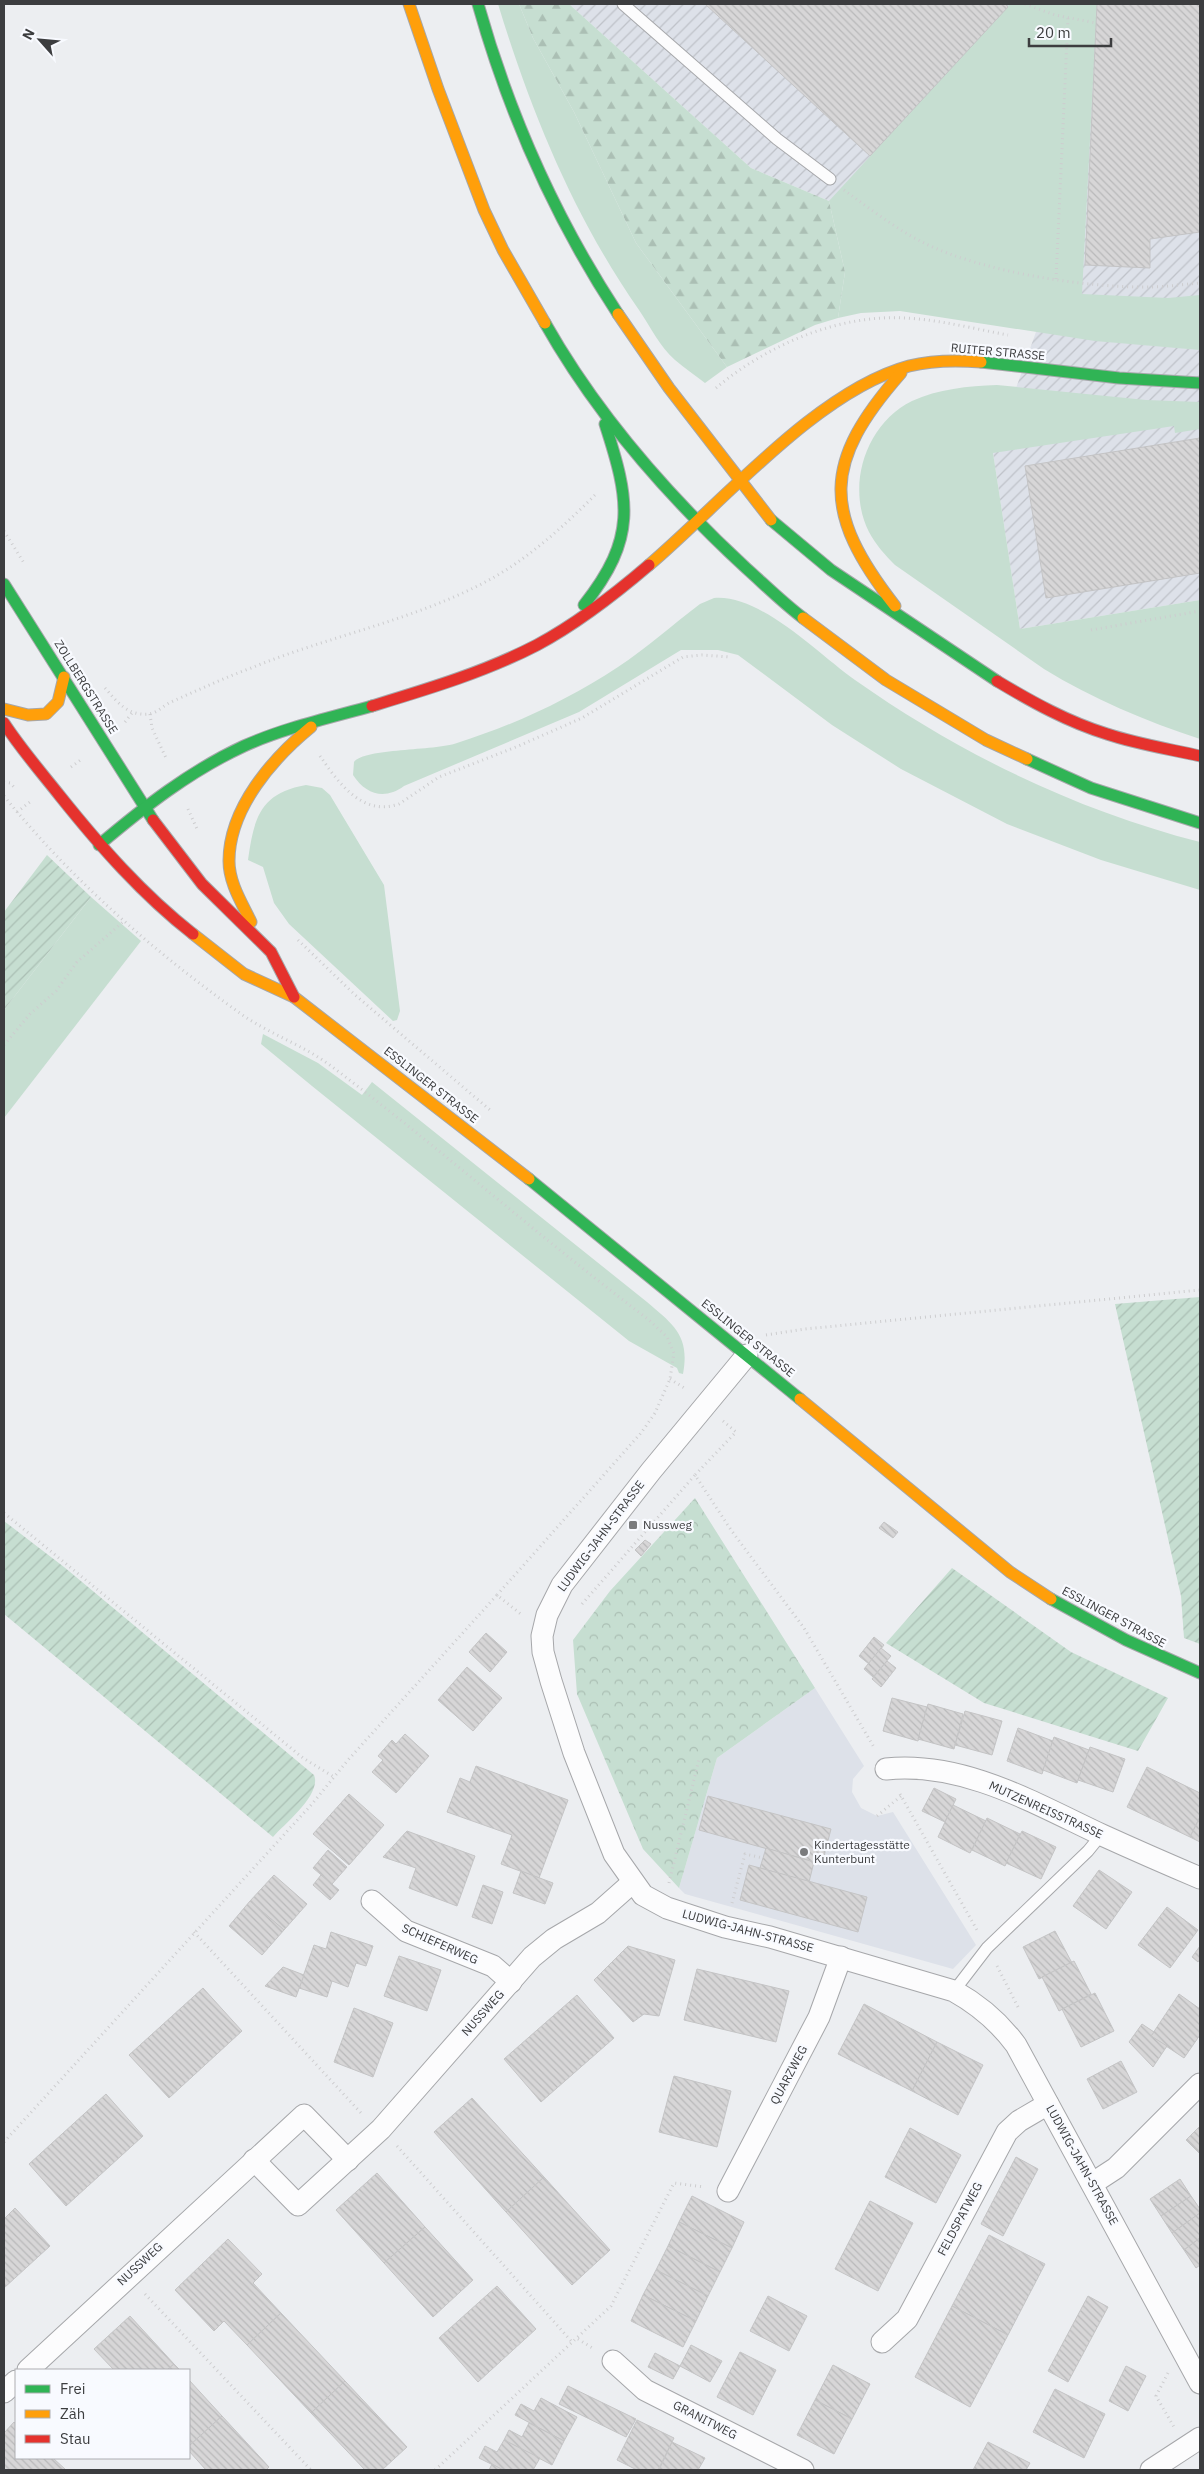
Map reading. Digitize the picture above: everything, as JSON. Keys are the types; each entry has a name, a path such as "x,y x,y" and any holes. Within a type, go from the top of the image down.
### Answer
{"main road":[{"path":"410,4 445,107 503,251 553,337 596,401 649,469 697,521 787,606 858,661 925,705 959,725 1046,770 1134,804 1200,823"},
{"path":"478,4 502,80 527,146 577,247 639,346 770,518 792,540 830,570 988,675 1077,723 1125,739 1200,756"},
{"name":"RUITER STRASSE","path":"99,844 144,806 177,783 242,747 322,719 470,676 531,649 603,602 697,521 774,450 832,405 867,384 910,366 928,362 964,362 1101,376 1200,383"},
{"path":"910,366 893,381 855,430 843,461 839,490 844,519 861,557 890,601 912,625"},
{"path":"564,629 608,573 617,553 625,514 621,476 596,401"},
{"name":"ZOLLBERGSTRASSE","path":"4,584 144,806"},
{"path":"4,709 36,716 49,714 58,704 64,677"},
{"path":"258,937 235,890 229,861 230,848 243,812 256,788 273,764 303,733 322,719"},
{"path":"4,723 17,744 99,844"},
{"name":"ESSLINGER STRASSE","path":"144,806 164,836 202,884 258,937 276,960 294,997"},
{"name":"ESSLINGER STRASSE","path":"99,844 146,894 184,928 244,974 294,997 562,1205 1010,1572 1060,1605 1109,1633 1165,1659 1200,1672"}],"street":[{"name":"LUDWIG-JAHN-STRASSE","path":"747,1356 705,1405 572,1571 556,1596 545,1622 542,1636 543,1652 571,1744 614,1854 643,1895 664,1906 725,1927 770,1937 954,1991 975,2003 1003,2027 1016,2045 1093,2182 1200,2383"},
{"name":"MUTZENREISSTRASSE","path":"886,1769 911,1766 940,1769 1006,1790 1200,1878"},
{"name":"NUSSWEG","path":"254,2160 298,2205 380,2130 532,1957 546,1945 598,1914 632,1882"},
{"name":"SCHIEFERWEG","path":"372,1901 406,1931 493,1966 511,1982"},
{"name":"QUARZWEG","path":"728,2191 819,2018 841,1957"},
{"path":"1093,2182 1116,2168 1200,2084"},
{"name":"FELDSPATWEG","path":"882,2342 907,2319 1007,2132 1019,2121 1048,2104"},
{"name":"NUSSWEG","path":"29,2369 304,2115 348,2160"},
{"name":"GRANITWEG","path":"613,2361 645,2390 803,2470"},
{"path":"4,2392 15,2382"},
{"path":"1151,2470 1193,2442"}],"lane":[{"path":"623,4 777,139 830,179"},
{"path":"954,1991 987,1948 1088,1851 1101,1834"}],"path":[{"path":"1025,4 1068,18 1096,23"},
{"path":"1056,279 1068,18"},
{"path":"830,179 924,242 980,265 1056,279 1116,286 1152,287 1200,283"},
{"path":"716,388 759,358 791,342 830,327 864,319 906,318 927,320 1008,335"},
{"path":"17,812 125,722 132,713 150,714 170,703 254,667 463,593 517,562 570,519 598,493"},
{"path":"1091,630 1200,612"},
{"path":"303,733 342,786 364,802 391,806 399,804 439,776 516,747 582,718 683,657 702,655 730,658"},
{"path":"4,796 67,866 124,921 237,1012 268,1032 321,1058 648,1319 667,1337 672,1347 674,1365 670,1379 655,1412 641,1433 334,1777 4,2142"},
{"path":"193,820 200,837"},
{"path":"4,1045 38,1007 56,991 77,962 124,921"},
{"path":"291,933 354,994 492,1112"},
{"path":"765,1336 806,1329 1200,1290"},
{"path":"579,1610 695,1475 736,1432 680,1384 670,1379"},
{"path":"695,1475 731,1530 804,1628 886,1769 1019,2008"},
{"path":"4,1513 296,1752 334,1777"},
{"path":"497,1595 522,1615 545,1622"},
{"path":"664,1906 699,1760"},
{"path":"877,1816 901,1796"},
{"path":"725,1927 745,1854 763,1858"},
{"path":"194,1932 380,2130 573,2343"},
{"path":"435,2470 611,2306 674,2183 728,2191"},
{"path":"128,2276 311,2470"},
{"path":"1181,2348 1156,2396 1193,2442"}],"shaded area":[{"path":"569,4 1200,4 1200,600 1020,629 993,453 1048,298 943,272 829,201 751,168"},
{"name":"Kindertagesstätte Kunterbunt","path":"815,1688 864,1766 853,1779 852,1792 861,1808 877,1816 893,1812 976,1945 953,1969 685,1894 679,1888 717,1758"}],"green space":[{"path":"498,4 519,4 533,38 574,112 636,243 727,367 705,383 678,363 665,349 594,238 556,163 540,124"},
{"path":"519,4 569,4 751,168 829,201 845,272 838,318 815,325 727,367 636,243 574,112 533,38"},
{"path":"1010,4 1097,4 1082,294 1168,298 1200,295 1200,350 1095,341 900,311 861,313 838,318 845,272 829,201"},
{"path":"997,385 1146,400 1200,402 1200,429 1175,433 1174,426 993,453 1020,629 1200,600 1200,739 1159,725 1120,708 1081,690 1044,669 895,565 881,550 869,532 862,514 859,496 860,477 864,458 882,425 896,411 922,397 953,389"},
{"path":"714,598 732,599 751,605 770,615 840,669 895,707 936,732 1020,777 1109,814 1200,842 1200,890 1101,860 1007,824 901,769 832,725 738,655 718,650 681,650 579,712 390,793 383,794 370,791 358,782 353,775 354,762 361,757 385,752 446,746 499,728 540,711 618,667 700,604"},
{"path":"306,785 322,788 330,795 384,885 400,1011 397,1020 393,1021 289,924 274,903 263,867 248,860 253,832 262,810 278,794"},
{"path":"47,855 91,897 4,1010 4,912"},
{"path":"91,897 141,941 4,1118 4,1010"},
{"path":"263,1034 318,1063 362,1095 372,1082 647,1302 678,1332 684,1350 683,1374 679,1373 677,1368 629,1341 312,1086 261,1044"},
{"path":"1200,1297 1200,1644 1184,1638 1181,1596 1115,1304"},
{"path":"695,1498 815,1688 717,1758 679,1888 643,1849 577,1694 573,1640 610,1591"},
{"path":"4,1521 64,1567 314,1775 313,1791 308,1799 273,1837 4,1614"},
{"path":"952,1568 1071,1652 1168,1698 1138,1751 984,1703 886,1643"}],"building":[{"path":"705,4 1005,4 1008,7 870,156"},
{"path":"1097,4 1200,4 1200,232 1150,239 1150,268 1085,265"},
{"path":"1200,438 1200,573 1046,598 1025,466"},
{"path":"884,1522 898,1532 893,1538 879,1528"},
{"path":"645,1540 651,1544 641,1556 635,1550"},
{"path":"486,1633 507,1652 490,1672 469,1652"},
{"path":"874,1637 884,1645 869,1664 859,1656"},
{"path":"881,1648 891,1656 873,1677 864,1669"},
{"path":"887,1661 896,1668 881,1687 872,1679"},
{"path":"467,1667 502,1698 473,1731 438,1700"},
{"path":"892,1698 927,1707 918,1741 883,1731"},
{"path":"928,1704 963,1714 954,1749 918,1739"},
{"path":"965,1711 1002,1721 992,1755 955,1745"},
{"path":"1018,1728 1053,1741 1042,1774 1007,1761"},
{"path":"405,1734 429,1756 396,1793 372,1772 383,1760 378,1756 392,1740 396,1744"},
{"path":"1054,1737 1089,1750 1077,1783 1043,1770"},
{"path":"1090,1747 1125,1759 1113,1792 1078,1780"},
{"path":"476,1766 568,1800 539,1878 501,1864 512,1835 447,1812 460,1778 470,1782"},
{"path":"1147,1767 1200,1793 1200,1817 1190,1837 1127,1807"},
{"path":"934,1788 956,1799 945,1822 922,1811"},
{"path":"349,1794 384,1825 349,1865 313,1834"},
{"path":"708,1796 831,1829 822,1864 699,1830"},
{"path":"953,1805 986,1821 970,1853 938,1837"},
{"path":"1200,1817 1200,1842 1190,1837"},
{"path":"987,1818 1020,1834 1005,1866 972,1850"},
{"path":"407,1831 475,1856 457,1906 409,1888 416,1868 383,1857"},
{"path":"1022,1831 1056,1847 1041,1879 1006,1863"},
{"path":"766,1848 814,1862 809,1882 760,1868"},
{"path":"328,1850 347,1867 332,1884 313,1868"},
{"path":"749,1865 867,1897 858,1932 740,1900"},
{"path":"1099,1870 1132,1892 1106,1929 1073,1906"},
{"path":"521,1871 553,1883 545,1904 513,1893"},
{"path":"274,1875 307,1904 284,1930 250,1901"},
{"path":"321,1875 339,1890 330,1900 313,1885"},
{"path":"483,1885 503,1892 492,1924 472,1917"},
{"path":"250,1901 284,1930 262,1955 229,1926"},
{"path":"1167,1907 1198,1930 1170,1968 1138,1945"},
{"path":"1055,1931 1072,1963 1039,1979 1023,1947"},
{"path":"331,1932 373,1946 366,1966 356,1963 348,1987 332,1981 327,1997 299,1988 314,1945 326,1949"},
{"path":"628,1946 675,1960 659,2016 644,2014 633,2022 594,1980"},
{"path":"1200,1946 1200,1959 1198,1962 1192,1957"},
{"path":"399,1956 441,1970 427,2011 384,1996"},
{"path":"1074,1961 1091,1994 1059,2011 1042,1977"},
{"path":"283,1967 304,1975 296,1997 265,1986"},
{"path":"697,1969 789,1991 776,2042 684,2020"},
{"path":"203,1988 242,2031 169,2098 129,2055"},
{"path":"1095,1993 1114,2031 1081,2047 1062,2009"},
{"path":"1179,1994 1200,2009 1200,2035 1184,2058 1151,2036"},
{"path":"577,1995 614,2038 541,2102 504,2059"},
{"path":"864,2004 937,2042 912,2091 838,2054"},
{"path":"354,2008 393,2023 373,2077 334,2062"},
{"path":"1142,2024 1154,2032 1151,2036 1167,2046 1153,2067 1129,2042"},
{"path":"937,2042 983,2065 958,2115 912,2091"},
{"path":"1121,2061 1137,2092 1103,2109 1087,2079"},
{"path":"674,2076 731,2091 717,2147 659,2132"},
{"path":"106,2094 143,2136 66,2206 29,2164"},
{"path":"472,2098 544,2177 506,2212 434,2132"},
{"path":"1200,2126 1200,2154 1186,2140"},
{"path":"910,2128 961,2155 936,2203 885,2177"},
{"path":"1016,2157 1038,2169 1003,2236 981,2224"},
{"path":"377,2173 425,2227 384,2263 336,2210"},
{"path":"544,2177 610,2250 572,2285 506,2212"},
{"path":"1180,2179 1191,2196 1161,2216 1150,2199"},
{"path":"692,2196 744,2222 732,2248 679,2222"},
{"path":"1191,2196 1200,2209 1200,2213 1172,2233 1161,2216"},
{"path":"870,2201 913,2223 878,2291 835,2269"},
{"path":"15,2208 50,2246 4,2288 4,2219"},
{"path":"1200,2213 1200,2238 1184,2250 1172,2233"},
{"path":"679,2222 732,2248 720,2272 668,2246"},
{"path":"425,2227 473,2280 433,2317 384,2263"},
{"path":"989,2235 1045,2264 1008,2335 952,2306"},
{"path":"1200,2238 1200,2265 1196,2268 1184,2250"},
{"path":"228,2239 262,2274 253,2283 281,2313 247,2345 224,2321 214,2331 175,2290"},
{"path":"668,2246 720,2272 708,2296 656,2270"},
{"path":"656,2270 708,2296 696,2321 643,2295"},
{"path":"497,2286 536,2329 478,2382 439,2338"},
{"path":"643,2295 696,2321 683,2347 631,2321"},
{"path":"768,2296 807,2316 789,2351 750,2331"},
{"path":"1088,2296 1108,2307 1068,2382 1048,2371"},
{"path":"952,2306 1008,2335 970,2407 915,2377"},
{"path":"281,2313 345,2381 311,2413 247,2345"},
{"path":"130,2316 174,2364 168,2369 113,2369 94,2349"},
{"path":"691,2345 722,2361 710,2382 680,2366"},
{"path":"740,2352 776,2370 753,2415 717,2397"},
{"path":"655,2353 680,2366 673,2379 648,2367"},
{"path":"174,2364 179,2369 168,2369"},
{"path":"833,2365 870,2384 852,2419 815,2400"},
{"path":"1126,2366 1146,2376 1128,2411 1109,2401"},
{"path":"190,2381 222,2416 190,2445"},
{"path":"345,2381 407,2447 382,2470 365,2470 311,2413"},
{"path":"568,2386 636,2419 626,2437 559,2404"},
{"path":"1055,2389 1105,2414 1084,2458 1033,2432"},
{"path":"541,2398 577,2417 564,2441 515,2415 521,2404 534,2411"},
{"path":"815,2400 852,2419 834,2454 797,2435"},
{"path":"222,2416 269,2467 266,2470 206,2470 190,2452 190,2445"},
{"path":"637,2420 674,2438 658,2470 637,2470 617,2460"},
{"path":"15,2423 15,2459 54,2459 66,2470 4,2470 4,2433"},
{"path":"529,2423 564,2441 552,2465 504,2440 509,2430 522,2437"},
{"path":"504,2440 540,2458 533,2470 503,2470 479,2458 485,2446 497,2452"},
{"path":"672,2442 705,2458 698,2470 659,2470"},
{"path":"988,2442 1030,2463 1026,2470 973,2470"},
{"path":"492,2464 503,2470 489,2470"}],"traffic: fast":[{"path":"478,4 504,85 536,164 574,241 618,314"},
{"path":"545,323 565,357 611,422 662,484 717,541 803,618"},
{"path":"981,362 1119,378 1200,383"},
{"path":"584,605 601,581 613,559 621,539 624,518 620,475 605,424"},
{"path":"771,520 831,570 997,681"},
{"path":"4,584 153,820"},
{"path":"99,845 186,778 224,756 275,734 372,706"},
{"path":"1027,759 1091,788 1200,823"},
{"path":"529,1179 800,1399"},
{"path":"1051,1599 1126,1640 1200,1673"}],"traffic: slow":[{"path":"409,4 438,89 484,210 503,250 545,323"},
{"path":"618,314 669,388 771,520"},
{"path":"649,565 772,452 840,399 874,379 909,366 945,361 981,362"},
{"path":"895,606 871,573 854,543 844,515 841,488 845,461 856,434 875,405 901,373"},
{"path":"803,618 886,680 986,740 1027,759"},
{"path":"4,709 28,715 46,714 58,702 64,677"},
{"path":"251,922 231,877 229,861 231,841 236,822 245,803 268,769 311,727"},
{"path":"193,934 244,974 294,997 529,1179"},
{"path":"800,1399 1010,1572 1051,1599"}],"traffic: jam":[{"path":"372,706 477,672 537,645 595,608 649,565"},
{"path":"997,681 1050,711 1078,724 1118,738 1200,756"},
{"path":"4,723 31,760 106,851 156,903 193,934"},
{"path":"153,820 202,884 271,952 294,997"}],"place":[{"name":"Nussweg","path":"633,1525"},
{"name":"Kindertagesstätte Kunterbunt","path":"804,1852"}]}
